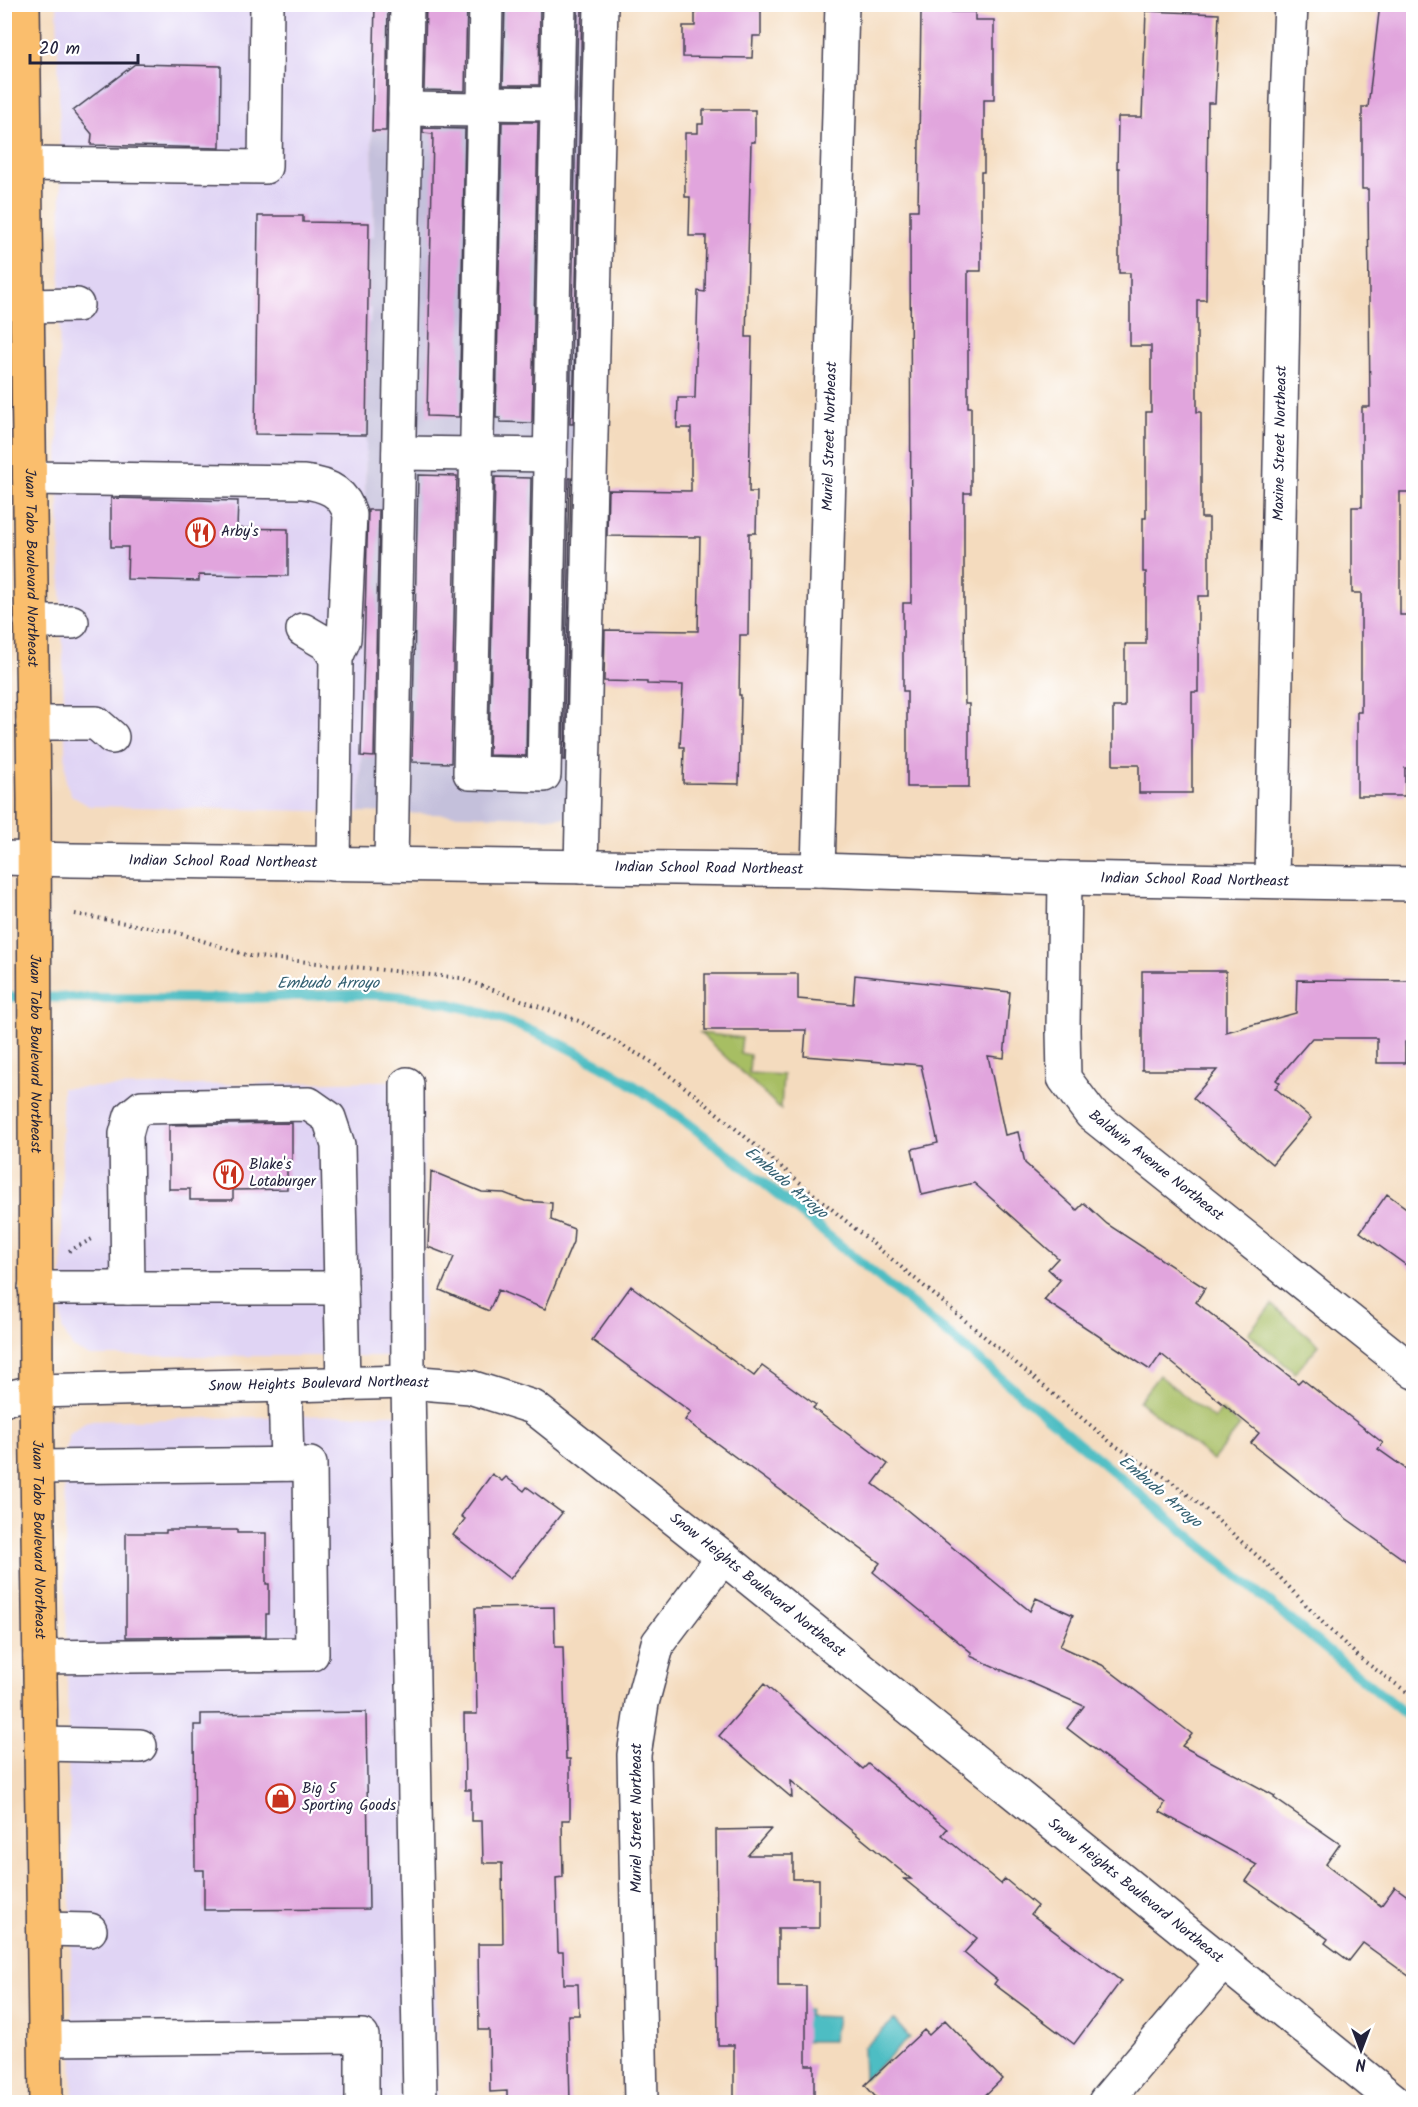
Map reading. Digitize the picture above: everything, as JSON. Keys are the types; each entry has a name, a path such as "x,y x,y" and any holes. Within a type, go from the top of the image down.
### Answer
{"main road":[{"name":"Juan Tabo Boulevard Northeast","path":"23,4 25,164 20,302 30,478 33,723 19,858 35,949 35,1288 46,2103"}],"street":[{"path":"25,164 265,167 267,4"},
{"path":"391,864 407,4"},
{"path":"486,4 470,773 544,775 559,4"},
{"path":"581,867 601,4"},
{"name":"Muriel Street Northeast","path":"818,870 842,4"},
{"name":"Maxine Street Northeast","path":"1272,881 1287,102 1291,4"},
{"path":"405,109 557,104"},
{"path":"20,302 77,305"},
{"path":"399,453 550,454"},
{"path":"30,478 303,482 321,484 342,498 350,516 344,639 336,658 333,864"},
{"path":"32,622 72,622"},
{"path":"303,630 327,644 336,658"},
{"path":"33,723 96,723 112,736"},
{"name":"Indian School Road Northeast","path":"19,858 818,870 1065,878 1413,884"},
{"name":"Baldwin Avenue Northeast","path":"1065,878 1064,1078 1091,1114 1413,1372"},
{"path":"407,1084 408,1382 420,2103"},
{"path":"128,1288 126,1134 131,1116 142,1107 309,1104 329,1118 338,1145 343,1383"},
{"path":"35,1288 341,1288"},
{"name":"Snow Heights Boulevard Northeast","path":"4,1399 36,1391 408,1382 470,1386 533,1407 723,1557 1396,2103"},
{"path":"285,1385 287,1464"},
{"path":"37,1467 310,1464 312,1654 40,1657"},
{"name":"Muriel Street Northeast","path":"641,2103 634,1755 642,1703 658,1643 723,1557"},
{"path":"41,1744 140,1746"},
{"path":"44,1929 90,1930"},
{"path":"1105,2103 1223,1962"},
{"path":"45,2039 362,2037 362,2103"}],"path":[{"path":"75,914 175,933 250,956 460,978 579,1022 650,1061 694,1094 1114,1445 1167,1478 1204,1508 1271,1568 1361,1659 1413,1697"},
{"path":"69,1251 95,1238"}],"shaded area":[{"path":"57,5 375,5 372,131 374,236 369,237 368,308 371,309 368,324 360,812 89,806 72,796 66,783 58,467 61,189"},
{"path":"375,5 583,5 571,674 571,818 360,812 368,323 370,323 371,309 368,308 369,237 374,236 372,131"},
{"path":"424,1080 423,1356 90,1356 73,1348 62,1329 62,1088"},
{"path":"426,1413 438,2102 73,2102 64,1455 69,1435 87,1421"}],"green space":[{"path":"700,1033 742,1038 740,1053 750,1055 749,1073 783,1075 781,1109"},
{"path":"1272,1305 1319,1345 1295,1373 1248,1333"},
{"path":"1159,1375 1214,1419 1221,1410 1240,1426 1213,1460 1139,1401"}],"water":[{"path":"809,2009 808,2016 837,2017 833,2041 791,2041 793,2010"},
{"path":"894,2020 910,2038 864,2079 863,2048"}],"building":[{"path":"375,4 388,4 386,131 372,131"},
{"path":"426,4 467,4 465,91 424,90"},
{"path":"505,4 540,4 539,85 503,85"},
{"path":"578,4 582,4 573,424 570,424"},
{"path":"712,4 761,4 761,36 753,36 752,58 683,57 683,26 695,26 695,8 712,8"},
{"path":"1380,4 1413,4 1413,492 1400,492 1400,615 1408,615 1408,640 1413,640 1413,768 1405,768 1405,796 1357,796 1357,712 1361,712 1361,593 1352,593 1352,507 1362,507 1362,407 1370,407 1368,189 1362,189 1362,107 1368,107"},
{"path":"1146,11 1219,14 1215,103 1208,103 1206,300 1197,300 1197,412 1201,412 1201,518 1209,518 1209,596 1198,596 1198,692 1192,692 1192,793 1139,793 1139,765 1113,765 1113,707 1125,707 1125,644 1146,644 1143,518 1146,518 1146,412 1151,412 1151,346 1130,346 1130,273 1119,273 1119,168 1117,168 1118,117 1142,117"},
{"path":"921,12 975,12 975,20 994,20 994,100 984,100 981,271 968,271 968,407 971,407 971,493 964,493 964,603 965,704 969,704 969,787 907,787 907,691 903,691 903,603 911,603 910,210 918,210"},
{"path":"135,64 221,66 220,148 91,145 92,134 73,111"},
{"path":"703,110 755,110 755,142 751,142 746,337 752,337 749,492 757,492 756,533 749,533 748,635 740,635 739,784 683,783 684,747 680,747 683,685 604,681 605,630 698,631 700,537 607,536 608,490 691,491 691,428 677,428 678,398 695,398 698,291 705,292 706,236 689,236 690,197 685,197 685,133 698,133 698,124 703,124"},
{"path":"502,122 538,122 532,423 500,422 500,418 496,418"},
{"path":"423,128 465,129 459,417 427,416 433,134 423,133"},
{"path":"258,216 303,216 303,222 369,223 366,435 255,434"},
{"path":"418,475 457,476 451,763 412,762"},
{"path":"495,477 531,478 526,756 489,755"},
{"path":"569,478 571,478 565,760 563,760"},
{"name":"Arby's","path":"111,498 238,501 237,528 288,529 288,576 199,575 199,581 127,579 128,547 111,547"},
{"path":"368,510 379,510 374,757 361,756"},
{"path":"1142,971 1226,971 1226,1032 1296,1013 1297,980 1413,981 1413,1043 1405,1042 1405,1063 1377,1063 1377,1038 1312,1038 1276,1080 1280,1083 1275,1088 1311,1118 1272,1164 1193,1098 1217,1070 1142,1070"},
{"path":"705,974 798,974 798,999 853,1004 855,975 1010,992 1004,1058 988,1056 1005,1135 1018,1132 1025,1163 1077,1210 1084,1203 1107,1224 1205,1288 1196,1302 1298,1383 1302,1379 1383,1443 1378,1449 1413,1474 1413,1566 1347,1519 1251,1443 1259,1433 1161,1354 1150,1370 1044,1300 1060,1280 1048,1269 1058,1258 974,1183 922,1195 912,1149 938,1143 921,1065 804,1056 806,1030 705,1030"},
{"name":"Blake's Lotaburger","path":"292,1123 292,1160 287,1160 287,1189 233,1190 233,1200 190,1200 190,1189 169,1189 169,1125"},
{"path":"431,1171 482,1192 504,1193 525,1201 552,1203 551,1220 574,1229 573,1242 545,1309 498,1290 489,1311 440,1290 454,1257 428,1247"},
{"path":"1387,1194 1413,1213 1413,1270 1360,1232"},
{"path":"631,1286 754,1376 762,1366 816,1405 813,1408 888,1464 873,1484 1030,1611 1036,1598 1073,1615 1060,1646 1102,1665 1192,1734 1182,1746 1275,1796 1274,1798 1340,1844 1326,1864 1381,1906 1395,1887 1413,1900 1413,1979 1363,1943 1349,1961 1325,1943 1328,1939 1246,1881 1257,1865 1160,1812 1165,1803 1067,1728 1084,1706 970,1656 972,1653 873,1572 880,1563 685,1420 691,1412 592,1340"},
{"path":"492,1474 502,1481 506,1477 524,1491 527,1487 562,1513 510,1579 453,1535 465,1519 461,1516"},
{"path":"166,1530 237,1530 237,1533 266,1533 266,1584 269,1584 269,1614 266,1614 266,1636 126,1637 126,1533 166,1533"},
{"path":"554,1607 555,1647 563,1647 566,1759 570,1759 570,1820 562,1820 563,1877 556,1878 558,1952 563,1952 564,1984 578,1984 579,2015 568,2015 570,2103 507,2103 507,2091 490,2092 489,2030 479,2030 478,1944 503,1944 502,1863 483,1863 482,1821 471,1821 471,1790 465,1790 464,1714 477,1714 475,1608"},
{"path":"764,1684 863,1769 868,1764 947,1829 942,1835 1001,1884 1005,1879 1037,1906 1031,1914 1121,1981 1074,2044 994,1984 997,1980 964,1953 977,1938 904,1879 911,1879 791,1781 792,1798 719,1736"},
{"name":"Big 5 Sporting Goods","path":"366,1712 369,1909 204,1910 204,1870 195,1870 194,1725 201,1725 201,1714"},
{"path":"771,1829 748,1855 793,1855 793,1879 819,1879 819,1928 778,1928 778,1986 806,1986 806,2065 814,2065 814,2103 734,2103 734,2045 718,2045 716,1830"},
{"path":"945,2020 1002,2079 977,2103 881,2103 865,2085 924,2030 929,2035"}],"waterway":[{"name":"Embudo Arroyo","path":"4,997 396,996 445,1003 490,1015 574,1050 651,1097 724,1151 961,1344 1414,1721"}],"place":[{"name":"Arby's","path":"200,532"},
{"name":"Blake's Lotaburger","path":"228,1174"},
{"name":"Big 5 Sporting Goods","path":"281,1798"}]}
